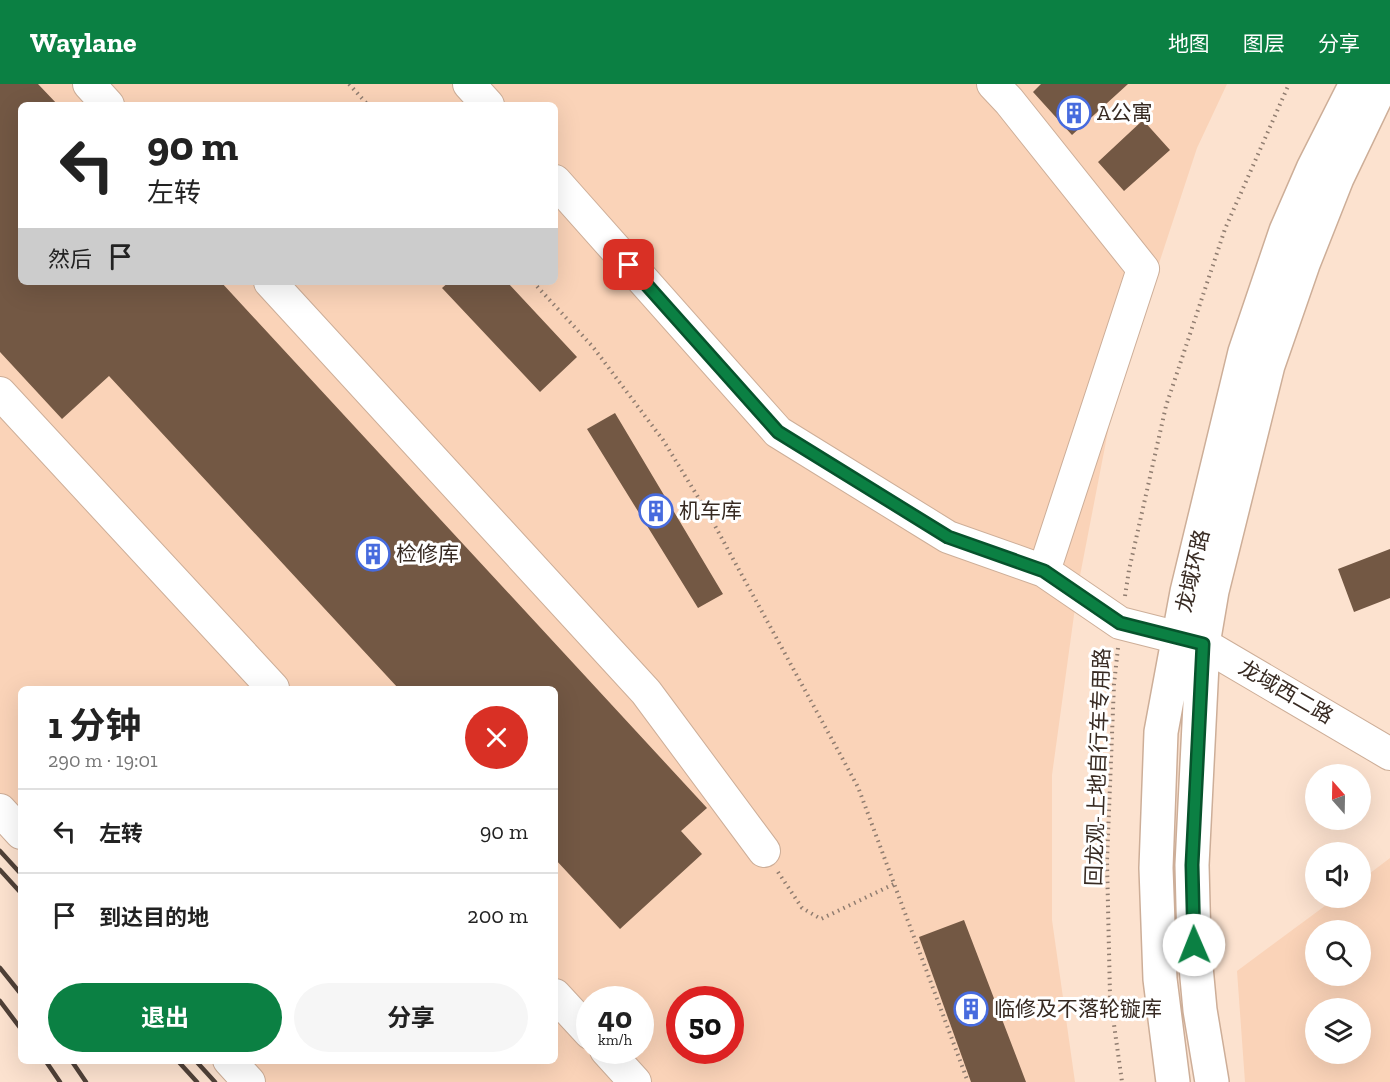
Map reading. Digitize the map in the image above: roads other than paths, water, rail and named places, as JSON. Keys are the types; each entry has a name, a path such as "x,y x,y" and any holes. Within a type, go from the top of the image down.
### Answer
{"main road":[{"name":"龙域环路","path":"1212,1082 1200,1010 1194,945 1191,641 1187,592 1242,364 1258,310 1309,179 1356,84"},
{"name":"龙域环路","path":"1173,1082 1160,979 1156,868 1161,732 1191,641 1215,580 1268,365 1303,264 1329,200 1382,84"}],"street":[{"path":"89,84 105,102"},
{"path":"469,84 485,102"},
{"path":"558,184 778,432 948,537 1044,571 1143,269 993,84"},
{"path":"273,285 646,692 764,851"},
{"path":"0,393 271,686"},
{"name":"龙域西二路","path":"1044,571 1120,623 1191,641 1390,754"},
{"path":"0,810 18,830"},
{"path":"558,998 576,1018"},
{"path":"233,1064 249,1082"},
{"path":"619,1064 635,1082"}],"railway":[{"path":"0,851 18,871"},
{"path":"0,870 18,890"},
{"path":"0,968 18,990"},
{"path":"0,1001 18,1025"},
{"path":"48,1064 60,1082"},
{"path":"74,1064 86,1082"},
{"path":"181,1064 197,1082"},
{"path":"199,1064 215,1082"}],"place":[{"name":"A公寓","path":"1074,113"},
{"name":"机车库","path":"656,511"},
{"name":"检修库","path":"373,554"},
{"name":"临修及不落轮镟库","path":"971,1009"}]}
